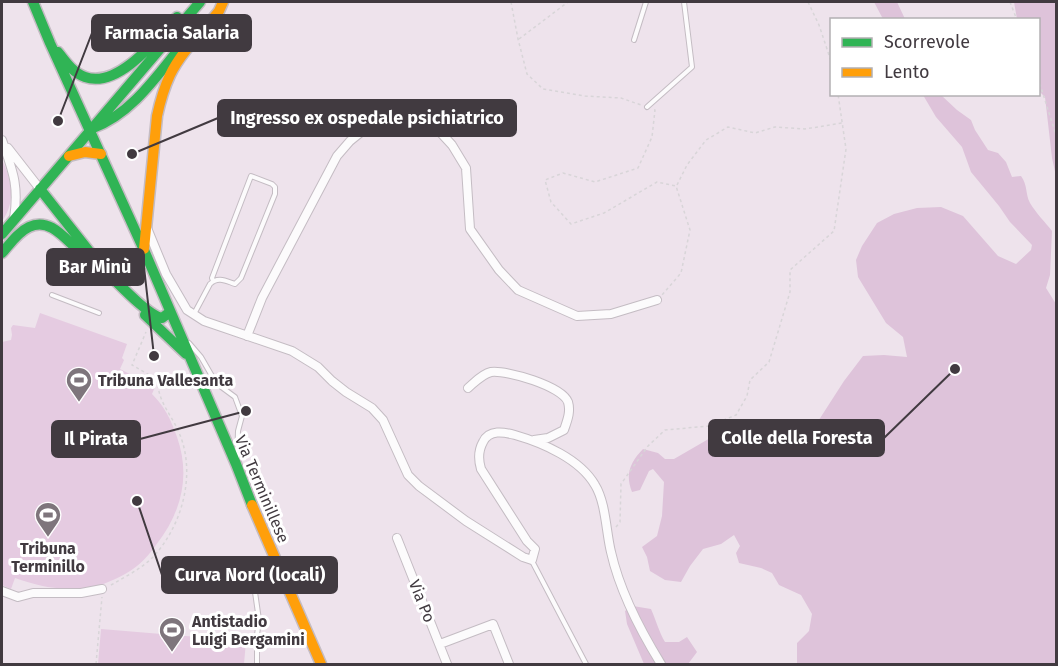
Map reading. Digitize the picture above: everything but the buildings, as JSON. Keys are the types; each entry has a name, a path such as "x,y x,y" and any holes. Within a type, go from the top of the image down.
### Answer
{"street":[{"path":"33,2 90,130"},
{"path":"50,43 77,73 87,78 99,79 113,75 129,65 193,2"},
{"path":"2,234 200,2"},
{"path":"90,130 109,121 146,88 218,2"},
{"path":"144,250 157,116 164,90 179,60 219,11 223,2"},
{"path":"247,336 262,298 337,156 366,128 386,120 405,118 427,124 440,132 452,145 466,168 470,229 498,270 518,290 577,316 611,314 657,300"},
{"name":"Via Terminillese","path":"90,130 144,250 321,664"},
{"path":"2,140 97,263"},
{"path":"2,140 17,186 14,219"},
{"path":"67,156 83,151 101,154"},
{"path":"2,253 22,231 30,226 43,224 52,226 156,317 162,318 170,312"},
{"path":"147,228 166,274 187,310 204,321 292,351 318,367 346,392 372,408 383,420 408,475 419,486 466,521 517,554 532,560 535,549 527,541 481,468 478,459 484,438 493,433 503,432 532,440 574,463 588,475 596,487 611,552 625,595 648,643 661,664"},
{"path":"122,288 126,297 190,357"},
{"path":"468,388 480,377 490,372 499,372 523,377 551,387 563,396 568,402 569,416 564,430 548,438 532,440"},
{"name":"Via Po","path":"397,538 447,664"},
{"path":"2,591 18,597 33,593 81,593 102,589"},
{"path":"440,645 493,624 509,664"}],"lane":[{"path":"634,40 646,2"},
{"path":"646,107 692,67 684,2"},
{"path":"194,314 213,281 219,279 235,284 241,278 275,194 275,187 272,184 251,176 212,278 213,281"},
{"path":"52,295 99,313"},
{"path":"184,344 189,343 194,348 216,383 235,397 242,416 238,431 236,464"},
{"path":"532,560 586,664"},
{"path":"255,592 259,620 257,664"}],"path":[{"path":"511,2 527,74 543,89 585,96 621,98 655,110 652,136 638,168 595,182 563,173 545,180 551,202 570,224 604,213 657,182 676,186"},
{"path":"518,39 568,2"},
{"path":"808,2 819,25 830,61"},
{"path":"1010,2 1016,18"},
{"path":"1040,84 1056,135"},
{"path":"608,536 621,522 621,484 648,446 665,430 709,426 736,415 747,396 750,380 769,362 790,292 790,270 834,231 846,149 838,96"},
{"path":"657,300 681,273 690,230 676,186 687,165 706,140 728,127 755,133 775,128 805,129 842,123"},
{"path":"96,664 102,589 127,577 164,544 172,531 183,500 187,477 182,438 160,398 158,380 132,365 146,332"}],"shaded area":[{"path":"874,2 897,2 905,18 882,18"},
{"path":"1014,2 1056,2 1056,176 1045,97 1040,92 1040,18 1017,18"},
{"path":"924,96 942,96 971,120 988,150 998,153 1006,162 1012,177 1021,176 1030,203 1052,231 1050,275 1046,288 1056,304 1056,664 797,664 797,643 809,631 812,614 801,595 779,585 772,573 739,563 736,553 740,546 734,535 721,544 703,549 681,582 665,580 650,571 642,547 657,536 662,516 664,482 653,469 649,471 640,490 632,492 629,480 630,469 643,449 658,453 665,459 674,459 712,437 724,436 731,443 740,446 768,426 788,429 815,426 863,356 907,357 903,337 886,323 858,277 856,260 877,223 894,214 917,208 941,207 963,216 998,256 1016,264 1031,250 1032,245 1010,222 971,172 962,147 936,117"},
{"path":"2,160 10,183 11,199 2,221"},
{"path":"40,313 127,344 120,369 155,387 152,394 170,419 181,452 183,480 181,494 165,533 134,569 88,589 48,587 15,578 11,589 2,585 2,342 11,340 13,325 35,328"},
{"path":"633,606 651,609 665,642 679,642 687,637 697,652 688,664 644,664 627,624 625,611"},
{"name":"Antistadio Luigi Bergamini","path":"101,629 246,641 244,664 98,664"}],"traffic: fast":[{"path":"33,2 144,250 252,505"},
{"path":"2,234 200,2"},
{"path":"58,52 77,73 85,77 98,79 110,76 136,60 177,17"},
{"path":"93,128 108,121 134,102 187,39"},
{"path":"40,189 96,260"},
{"path":"2,253 25,229 37,225 50,227 63,235 81,253 96,262 147,310 162,318 170,312"},
{"path":"145,315 186,354"}],"traffic: slow":[{"path":"144,249 157,116 162,95 180,58 219,11 223,2"},
{"path":"69,156 85,152 101,154"},
{"path":"252,505 321,664"}],"place":[{"name":"Farmacia Salaria","path":"58,121"},
{"name":"Ingresso ex ospedale psichiatrico","path":"132,154"},
{"name":"Bar Minù","path":"154,356"},
{"name":"Colle della Foresta","path":"955,369"},
{"name":"Tribuna Vallesanta","path":"79,403"},
{"name":"Il Pirata","path":"246,411"},
{"name":"Curva Nord (locali)","path":"137,501"},
{"name":"Tribuna Terminillo","path":"48,538"},
{"name":"Antistadio Luigi Bergamini","path":"172,653"}]}
